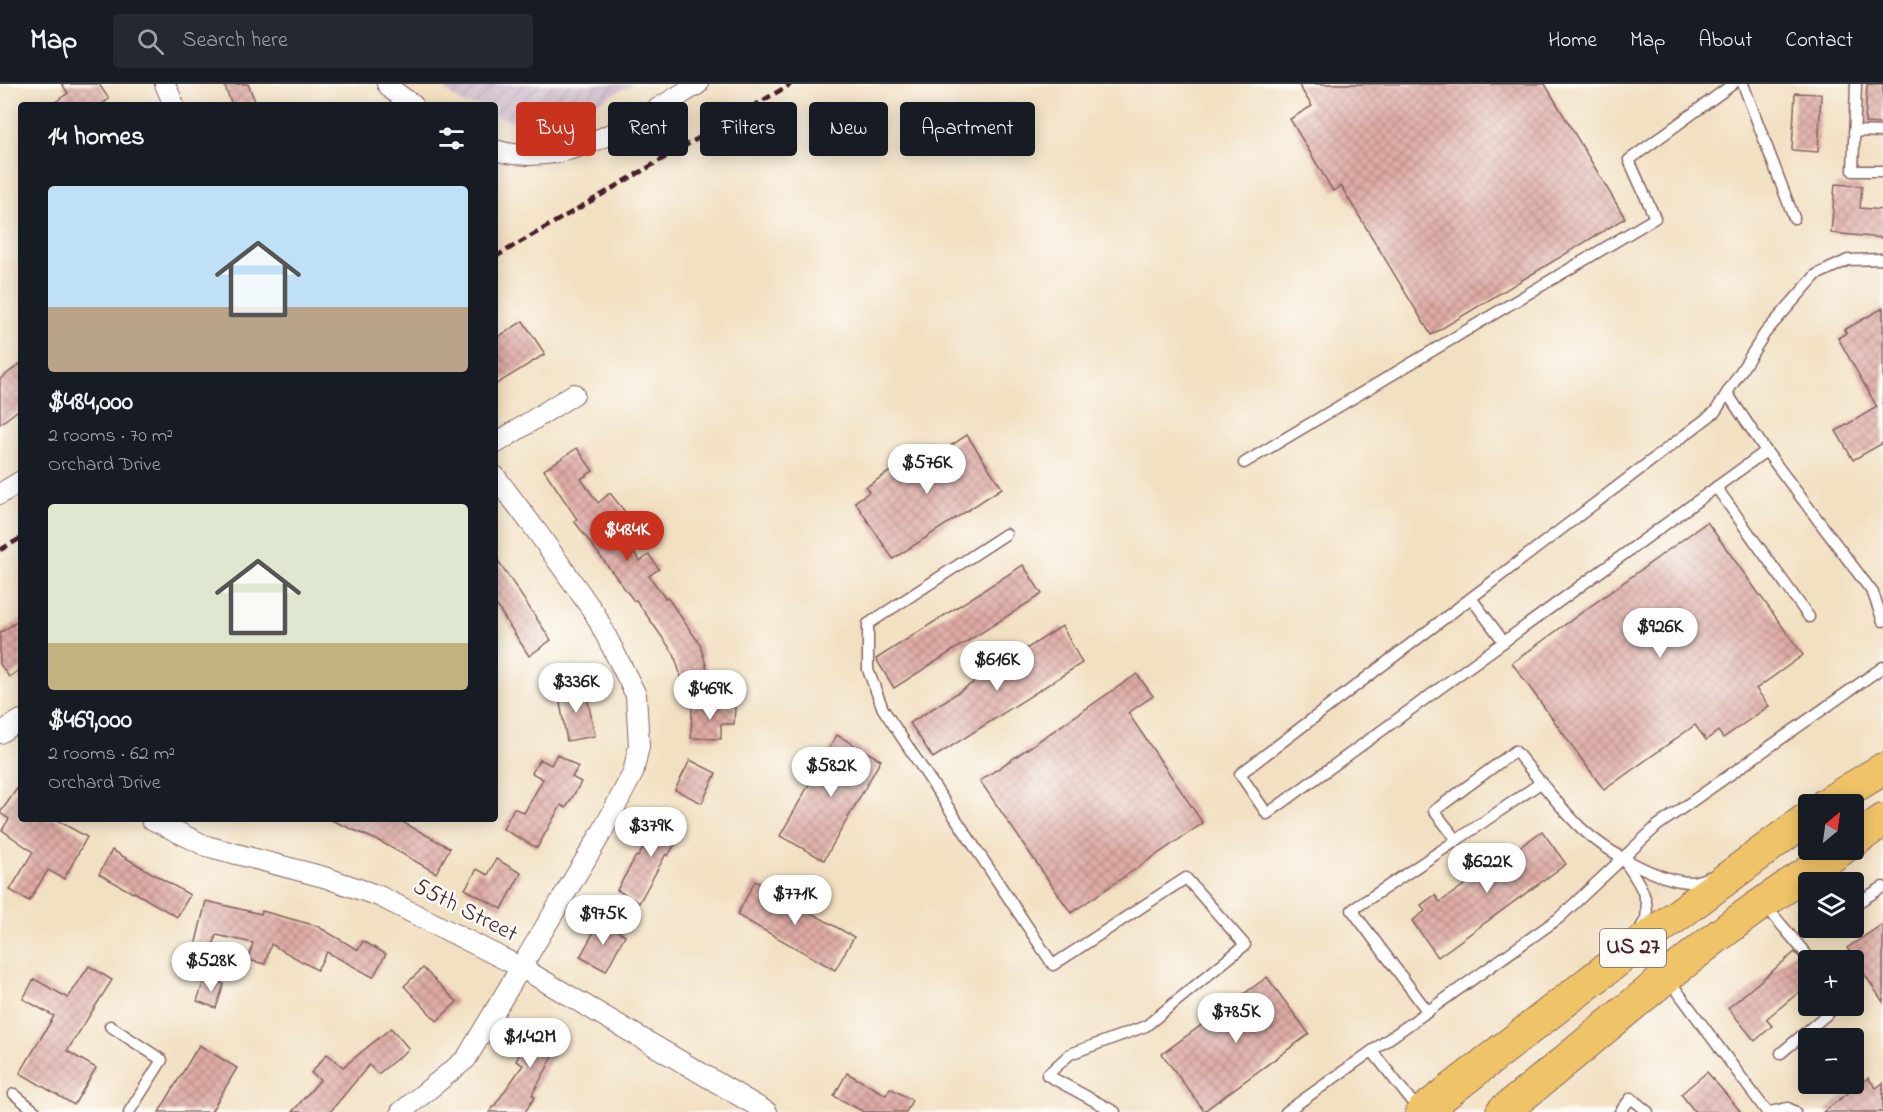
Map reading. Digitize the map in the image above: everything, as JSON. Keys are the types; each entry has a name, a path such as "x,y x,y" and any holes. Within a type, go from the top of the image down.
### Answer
{"main road":[{"path":"1842,794 1883,769"},
{"name":"US 27","path":"1421,1112 1627,953 1798,825"},
{"name":"US 27","path":"1815,872 1829,860"},
{"name":"US 27","path":"1502,1112 1564,1065 1666,977 1727,929 1798,884"}],"street":[{"path":"165,84 173,102"},
{"path":"387,84 409,102"},
{"path":"498,151 510,155 561,153 623,129 698,84"},
{"path":"498,442 574,394"},
{"path":"401,1112 466,1059 602,832 633,773 639,746 636,695 595,614 498,480"},
{"path":"0,494 18,483"},
{"name":"55th Street","path":"158,822 206,846 324,877 379,896 522,968 766,1112"}],"lane":[{"path":"1244,463 1655,218 1629,160 1733,84"},
{"path":"1743,84 1794,218"},
{"path":"1856,84 1853,171 1883,171"},
{"path":"1854,130 1883,132"},
{"path":"1766,451 1267,814 1240,774 1715,412 1765,333 1816,275 1848,260 1883,259"},
{"path":"1727,393 1766,451 1873,592 1883,621"},
{"path":"1716,487 1809,617"},
{"path":"1006,534 868,624 868,670 883,709 1053,965 1186,878 1245,945 1146,1026 1070,1054 1047,1075 1115,1112"},
{"path":"1471,598 1504,642"},
{"path":"1286,1112 1559,918 1657,826 1883,667"},
{"path":"1457,840 1434,811 1515,751 1581,828 1623,858 1675,880 1694,882 1749,862"},
{"path":"1428,1012 1353,910 1542,782"},
{"path":"1623,858 1639,881 1644,897 1646,918 1627,953"},
{"path":"1864,899 1883,887"},
{"path":"1764,904 1803,950"},
{"path":"1666,977 1769,1112 1788,1108 1795,1112"},
{"path":"1781,1053 1825,1016"},
{"path":"110,1026 162,1060 129,1112"},
{"path":"1372,1051 1421,1112"},
{"path":"14,1094 36,1112"},
{"path":"1620,1112 1631,1098 1648,1112"}],"shaded area":[{"path":"442,84 632,84 596,104 516,102 516,122 498,117 498,102 461,102"}],"building":[{"path":"62,84 99,84 109,99 105,102 55,102 68,93"},
{"path":"224,84 248,84 255,101 231,102"},
{"path":"1298,84 1545,84 1625,218 1431,335 1341,186 1333,191 1290,119 1312,106"},
{"path":"1867,84 1883,84 1883,124 1865,123"},
{"path":"1795,93 1821,94 1818,152 1792,150"},
{"path":"1835,184 1862,186 1860,208 1883,210 1883,238 1831,233"},
{"path":"1883,308 1883,443 1853,460 1836,431 1877,407 1838,338 1846,333 1844,330"},
{"path":"523,321 545,354 498,383 498,337"},
{"path":"18,365 18,410 0,424 0,379"},
{"path":"967,435 1002,488 893,559 855,502 869,492 866,487 915,455 921,465"},
{"path":"577,448 593,471 581,479 598,503 610,493 637,527 623,537 640,561 649,555 659,569 649,576 700,644 710,680 684,687 674,654 636,600 634,601 574,521 577,519 544,470"},
{"path":"1707,522 1803,655 1756,689 1769,706 1723,738 1718,731 1706,740 1695,725 1604,790 1512,663"},
{"path":"498,560 551,640 529,656 498,608"},
{"path":"1023,565 1042,594 894,688 876,659"},
{"path":"18,621 18,671 9,677 0,664 0,633"},
{"path":"1062,626 1082,663 933,758 910,723"},
{"path":"1137,674 1153,696 1128,713 1203,823 1071,913 980,781"},
{"path":"585,687 595,736 567,741 558,692"},
{"path":"692,706 735,707 734,724 721,724 721,739 691,738"},
{"path":"837,735 881,760 824,860 780,836"},
{"path":"557,754 578,767 572,777 581,782 566,808 561,805 537,848 503,829 514,808 524,813 543,779 532,773 540,759 551,765"},
{"path":"690,760 716,773 702,803 675,790"},
{"path":"18,787 18,822 60,822 87,837 64,879 48,870 29,901 10,890 33,852 2,830 9,819 0,813"},
{"path":"662,814 685,826 668,856 666,854 639,903 617,890"},
{"path":"336,822 402,822 450,848 436,873 383,843"},
{"path":"1542,831 1566,864 1438,957 1412,921 1425,911 1421,905 1435,895 1440,902 1474,878 1471,873 1495,856 1499,862"},
{"path":"112,850 190,895 177,917 99,874"},
{"path":"496,859 521,873 502,909 465,889 477,869 488,875"},
{"path":"755,881 854,937 835,970 737,915"},
{"path":"206,901 261,914 262,911 317,926 358,950 363,941 386,954 373,977 327,952 317,970 271,944 265,964 248,960 253,943 216,935 212,951 195,946"},
{"path":"600,921 625,935 606,971 580,957"},
{"path":"1883,924 1883,1002 1864,974 1864,950 1848,950 1847,948"},
{"path":"1795,952 1798,956 1798,993 1766,1019 1772,1026 1755,1041 1728,1008"},
{"path":"89,966 112,980 67,1051 96,1068 74,1105 20,1073 54,1016 23,999 34,979 68,998"},
{"path":"423,968 457,1002 437,1021 404,986"},
{"path":"1267,977 1309,1034 1204,1111 1162,1054"},
{"path":"205,978 224,984 216,1008 197,1001"},
{"path":"536,1023 547,1029 550,1024 566,1033 532,1095 535,1097 525,1112 490,1112 523,1065 516,1061"},
{"path":"391,1028 409,1049 378,1074 369,1065 330,1112 292,1112 320,1080 311,1073 327,1054 343,1067"},
{"path":"199,1045 237,1068 211,1112 159,1112"},
{"path":"1707,1072 1741,1112 1695,1112 1681,1094"},
{"path":"847,1073 886,1095 890,1088 912,1100 906,1112 864,1112 834,1096"},
{"path":"1868,1078 1876,1088 1883,1083 1883,1112 1823,1112 1847,1094 1864,1094 1864,1081"}],"railway":[{"path":"498,255 791,84"},
{"path":"0,550 18,540"}]}
